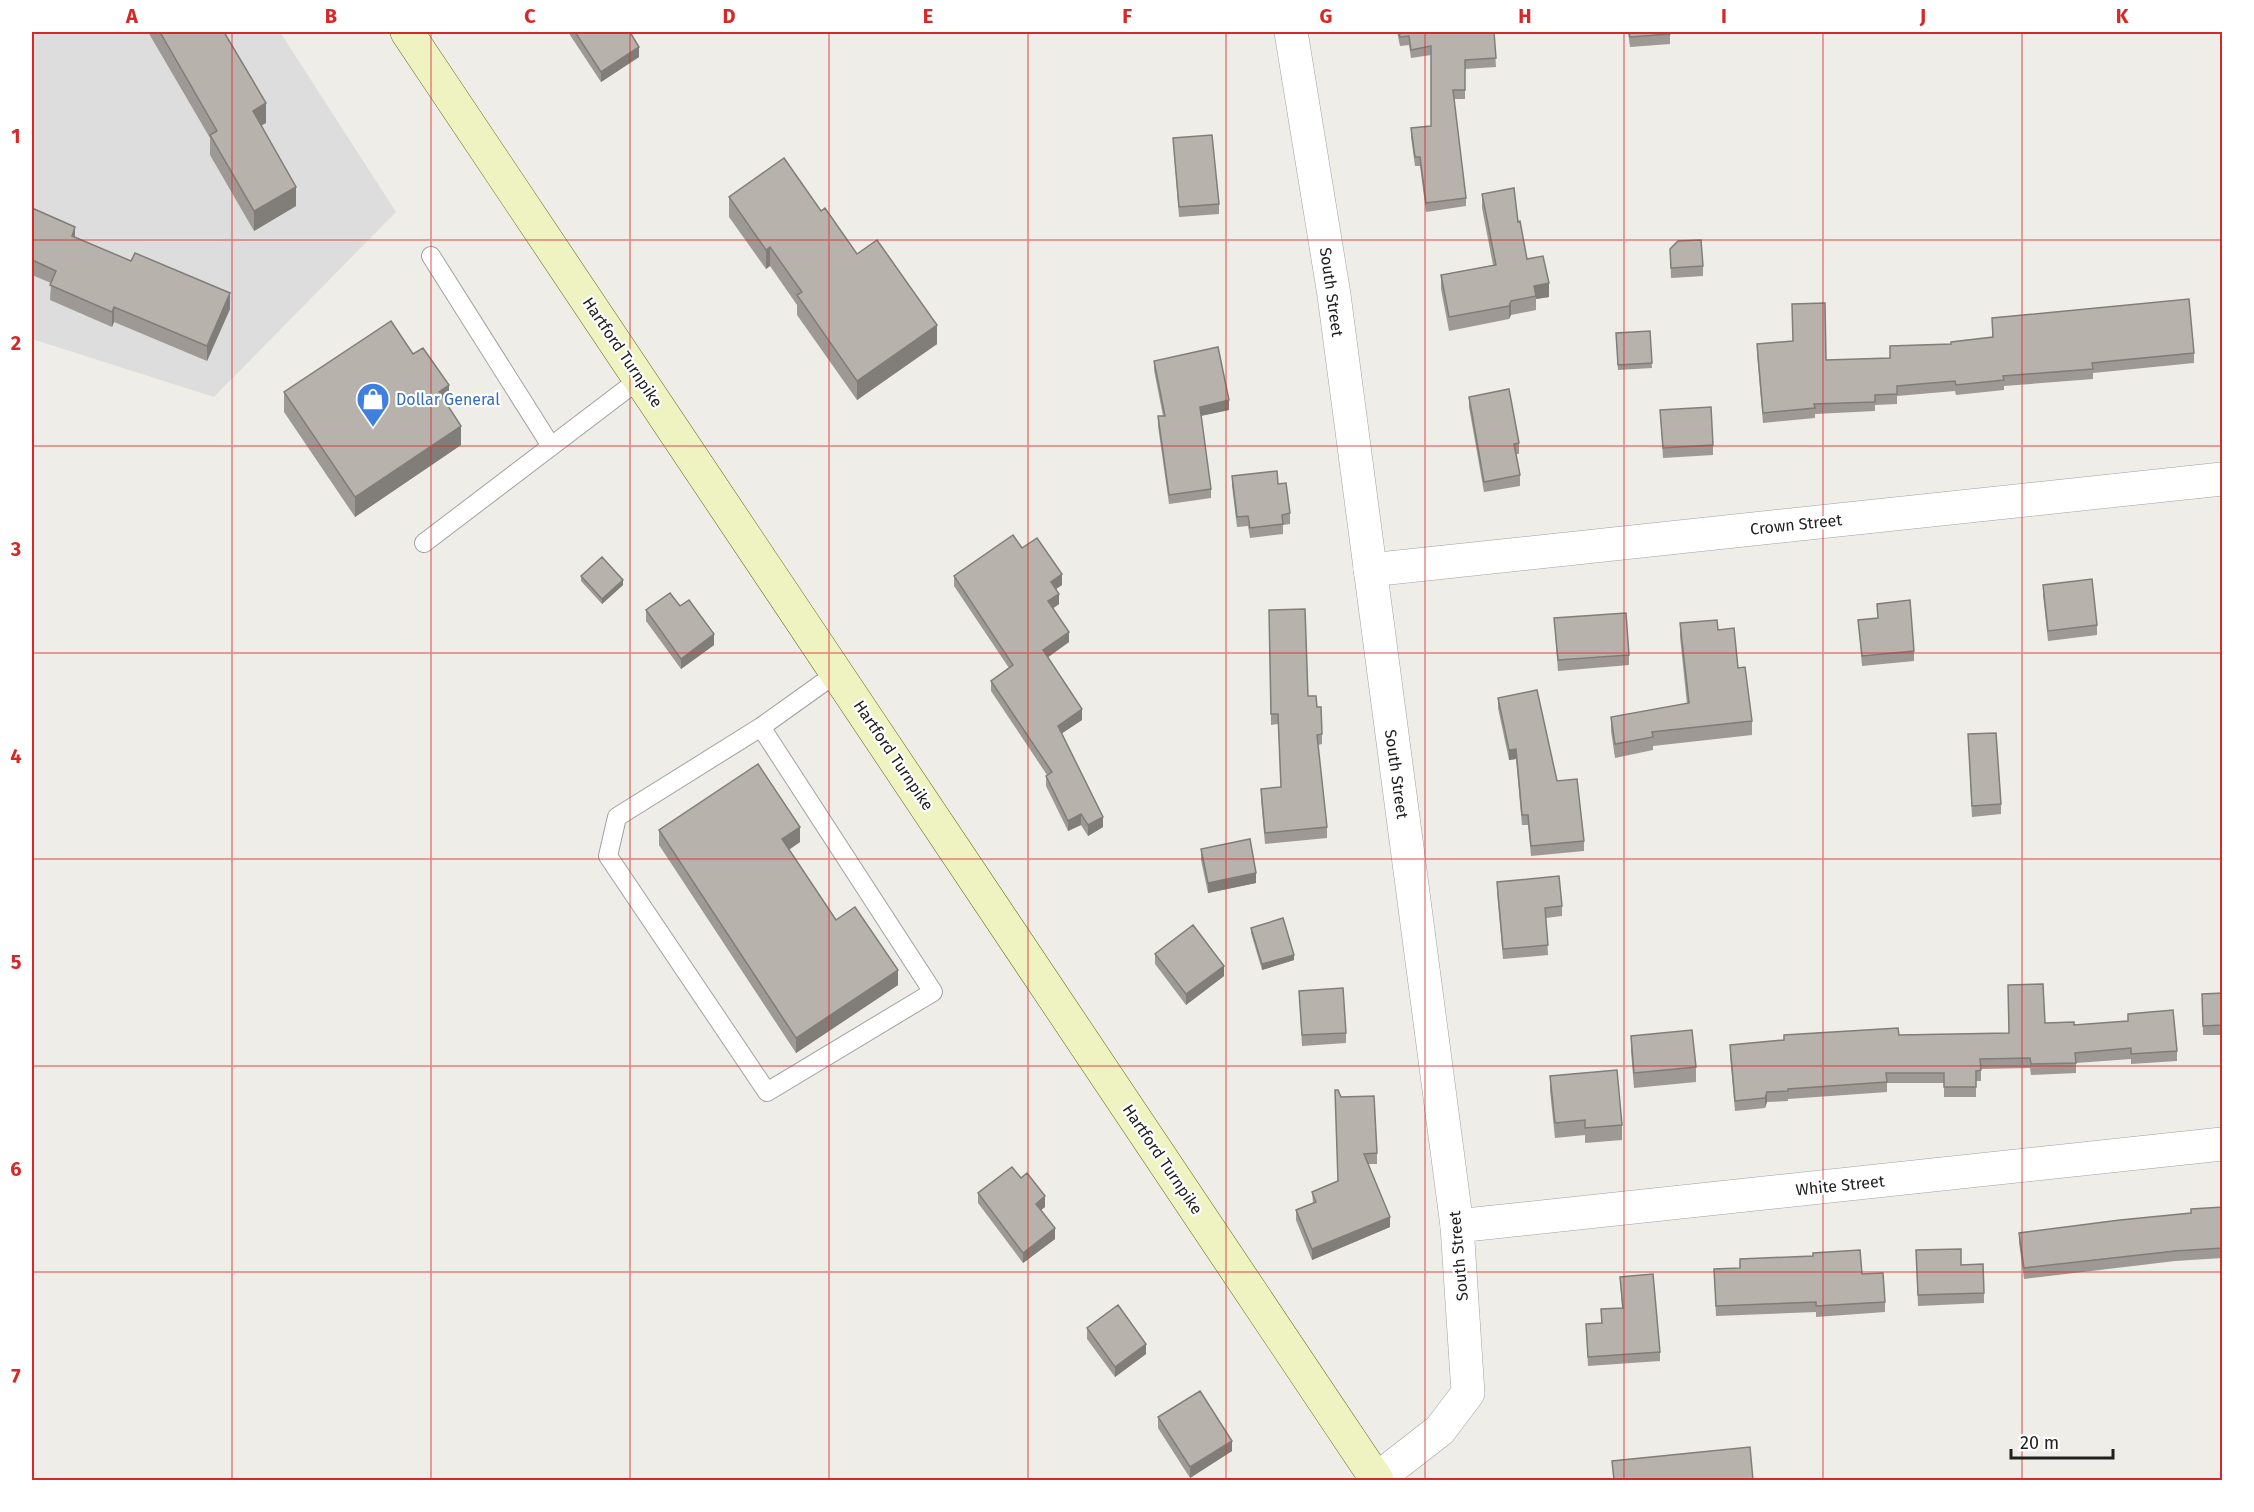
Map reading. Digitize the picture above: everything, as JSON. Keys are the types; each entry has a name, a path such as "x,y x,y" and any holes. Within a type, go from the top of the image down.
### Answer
{"main road":[{"name":"Hartford Turnpike","path":"407,32 838,672 1377,1480"}],"street":[{"name":"South Street","path":"1291,32 1334,295 1457,1226 1468,1392 1440,1430 1377,1480"},
{"name":"Crown Street","path":"1370,570 2223,479"},
{"name":"White Street","path":"1457,1226 2223,1144"}],"lane":[{"path":"431,256 551,446"},
{"path":"424,543 640,378"},
{"path":"761,727 933,992 767,1092 608,856 617,817 761,727 838,672"}],"shaded area":[{"path":"32,32 280,32 396,212 214,397 32,339"}],"building":[{"path":"160,32 224,32 266,103 253,111 296,187 254,211 210,135 217,131"},
{"path":"575,32 630,32 639,47 601,72"},
{"path":"1399,32 1494,32 1496,58 1465,60 1465,90 1453,90 1466,198 1426,203 1420,157 1415,157 1411,128 1431,126 1431,46 1411,50 1409,36 1400,37"},
{"path":"1629,32 1670,32 1670,34 1630,37"},
{"path":"1212,135 1219,204 1179,207 1173,138"},
{"path":"784,158 821,211 825,208 857,254 877,240 937,325 857,381 797,295 802,292 770,247 766,250 729,197"},
{"path":"1514,188 1518,222 1520,221 1527,259 1543,256 1549,283 1534,286 1536,296 1511,301 1509,306 1449,317 1441,275 1496,265 1482,194"},
{"path":"32,208 75,227 72,236 131,261 135,253 230,293 207,346 114,307 112,312 50,285 56,271 32,260"},
{"path":"1701,240 1703,266 1671,268 1670,249 1678,241"},
{"path":"2189,299 2194,353 2092,363 2093,369 2003,376 2004,380 1956,385 1955,381 1897,386 1897,394 1875,395 1875,402 1814,404 1815,408 1763,413 1757,344 1793,341 1792,304 1825,303 1826,360 1890,358 1890,346 1951,344 1951,342 1993,337 1992,318"},
{"name":"Dollar General","path":"391,321 413,354 423,348 449,385 439,392 461,426 355,497 284,392"},
{"path":"1650,331 1652,363 1618,365 1616,333"},
{"path":"1218,347 1229,400 1200,407 1211,489 1169,495 1158,416 1165,416 1154,361"},
{"path":"1509,389 1519,443 1514,444 1520,475 1484,482 1469,397"},
{"path":"1711,407 1713,445 1663,448 1660,410"},
{"path":"1277,471 1278,484 1286,483 1290,513 1282,515 1283,524 1250,528 1248,516 1237,517 1232,476"},
{"path":"1013,535 1022,548 1037,538 1062,574 1051,582 1059,594 1048,601 1069,632 1043,650 1082,709 1058,726 1103,817 1088,825 1081,814 1068,821 1046,776 1052,772 991,681 1013,665 954,576"},
{"path":"602,557 623,580 602,599 581,576"},
{"path":"2092,579 2097,625 2048,631 2043,585"},
{"path":"670,593 680,606 689,600 714,634 681,659 646,610"},
{"path":"1910,600 1914,651 1862,656 1858,620 1878,618 1877,604"},
{"path":"1305,609 1308,696 1316,696 1317,707 1321,707 1322,734 1317,735 1327,827 1265,833 1261,789 1281,787 1278,714 1271,714 1269,610"},
{"path":"1626,613 1629,655 1558,660 1554,618"},
{"path":"1717,620 1718,630 1734,628 1738,668 1745,667 1752,721 1652,732 1653,737 1615,744 1611,717 1689,703 1680,623"},
{"path":"1537,690 1557,781 1577,779 1584,841 1531,846 1528,815 1522,815 1516,749 1509,750 1498,698"},
{"path":"1996,733 2001,804 1972,806 1968,734"},
{"path":"758,764 800,827 782,839 836,920 855,907 898,970 796,1038 659,830"},
{"path":"1250,839 1256,873 1208,883 1201,849"},
{"path":"1559,876 1562,906 1545,908 1548,945 1503,949 1497,882"},
{"path":"1283,918 1294,955 1262,964 1251,928"},
{"path":"1193,925 1224,966 1186,994 1155,954"},
{"path":"2043,984 2045,1023 2074,1022 2074,1025 2128,1021 2128,1014 2173,1010 2177,1051 2131,1054 2131,1048 2075,1053 2076,1063 2031,1064 2030,1058 1980,1059 1981,1070 1976,1071 1976,1087 1944,1087 1944,1073 1886,1073 1887,1082 1788,1089 1788,1091 1767,1092 1765,1098 1735,1101 1730,1045 1784,1040 1784,1035 1898,1028 1899,1035 2009,1033 2008,985"},
{"path":"1343,988 1346,1033 1302,1035 1299,991"},
{"path":"2223,993 2223,1025 2203,1026 2202,994"},
{"path":"1692,1030 1696,1067 1634,1073 1631,1036"},
{"path":"1617,1070 1622,1125 1585,1128 1585,1120 1555,1123 1550,1076"},
{"path":"1335,1090 1338,1090 1341,1097 1374,1096 1377,1153 1364,1154 1390,1217 1312,1249 1296,1210 1316,1202 1312,1192 1338,1181"},
{"path":"1012,1167 1021,1178 1027,1173 1045,1196 1036,1204 1055,1228 1023,1253 978,1193"},
{"path":"2223,1207 2223,1248 2175,1251 2024,1268 2019,1233 2191,1213 2191,1209"},
{"path":"1961,1249 1961,1265 1983,1264 1984,1293 1918,1295 1916,1250"},
{"path":"1860,1250 1862,1274 1883,1273 1885,1302 1816,1306 1816,1302 1716,1306 1714,1269 1740,1268 1740,1259 1813,1256 1813,1253"},
{"path":"1653,1274 1660,1352 1588,1357 1586,1324 1602,1323 1601,1309 1623,1308 1620,1277"},
{"path":"1118,1305 1146,1344 1115,1367 1087,1328"},
{"path":"1200,1391 1232,1441 1190,1467 1158,1417"},
{"path":"1750,1447 1753,1480 1614,1480 1612,1461"}],"place":[{"name":"Dollar General","path":"373,428"}]}
